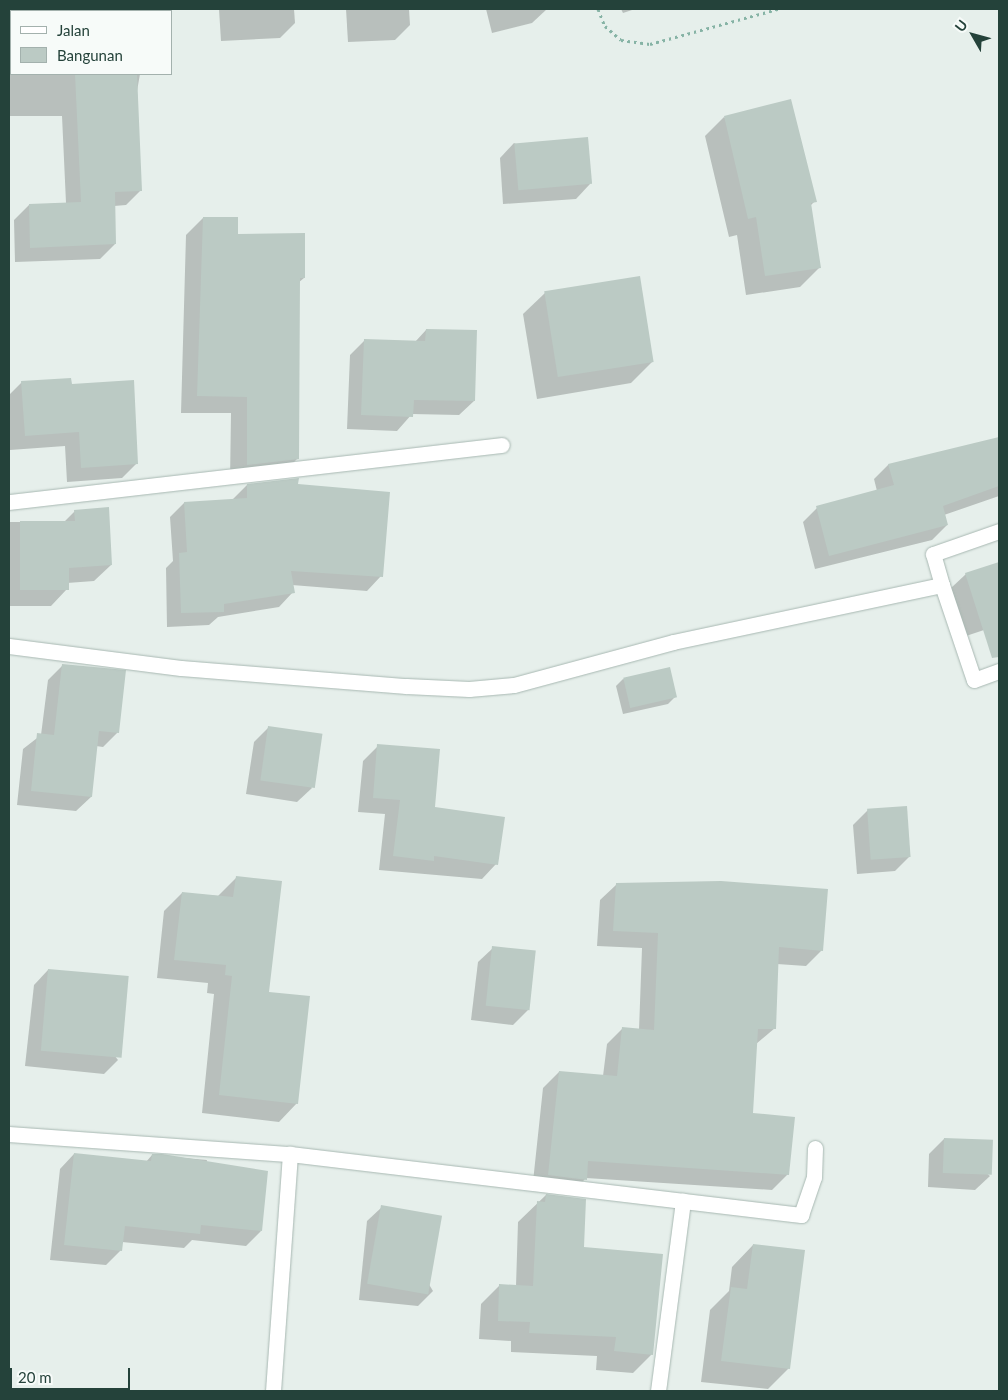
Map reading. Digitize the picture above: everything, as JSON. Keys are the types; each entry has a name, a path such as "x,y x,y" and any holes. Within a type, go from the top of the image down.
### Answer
{"street":[{"path":"9,502 502,445"},
{"path":"999,532 933,554 974,680 999,671"},
{"path":"9,646 181,668 469,689 514,685 673,642 942,584"},
{"path":"9,1134 290,1154 801,1215 814,1177 815,1148"},
{"path":"273,1391 290,1154"},
{"path":"658,1391 683,1201"}],"path":[{"path":"598,9 604,26 621,40 650,44 778,9"}],"building":[{"path":"75,75 137,75 142,191 115,192 116,244 30,248 29,204 81,202"},
{"path":"791,99 817,202 811,203 821,268 765,276 756,217 748,219 724,116"},
{"path":"588,137 592,184 518,190 514,143"},
{"path":"203,217 238,217 238,234 305,233 305,278 300,278 299,459 247,465 247,397 197,396"},
{"path":"640,276 654,362 558,377 544,291"},
{"path":"426,329 477,330 475,401 414,400 413,417 361,415 364,339 425,341"},
{"path":"71,378 72,384 134,380 138,464 81,468 79,432 25,436 21,381"},
{"path":"999,437 999,486 943,506 948,525 829,556 816,506 894,485 888,464"},
{"path":"299,478 298,484 390,492 383,577 291,571 295,593 224,604 224,612 181,613 179,553 187,552 184,502 247,498 247,484"},
{"path":"109,507 112,565 69,568 69,590 20,590 20,521 75,521 74,510"},
{"path":"999,562 999,657 992,658 965,573"},
{"path":"62,664 126,670 119,733 99,731 92,797 31,791 37,733 54,735"},
{"path":"670,667 677,697 630,708 623,678"},
{"path":"268,726 322,734 315,788 260,780"},
{"path":"377,744 440,749 435,807 505,817 498,865 434,856 434,861 393,856 400,800 373,798"},
{"path":"907,806 911,857 871,860 867,809"},
{"path":"236,876 282,881 269,992 310,996 298,1104 219,1095 232,976 225,975 226,965 174,960 182,892 233,897"},
{"path":"721,881 828,889 823,951 779,947 776,1029 758,1029 753,1113 795,1117 789,1175 588,1161 587,1180 548,1175 559,1071 617,1076 622,1027 654,1030 658,933 613,931 616,883"},
{"path":"492,946 536,951 529,1010 486,1006"},
{"path":"48,969 129,976 122,1058 41,1051"},
{"path":"944,1138 993,1140 992,1175 943,1173"},
{"path":"74,1153 151,1161 152,1154 162,1154 268,1171 262,1231 201,1225 200,1234 125,1226 122,1251 64,1245"},
{"path":"546,1194 586,1199 584,1247 663,1254 653,1355 614,1351 616,1337 529,1333 530,1322 498,1321 499,1284 533,1286 537,1201 545,1202"},
{"path":"381,1205 442,1216 428,1295 367,1284"},
{"path":"753,1244 805,1250 790,1369 721,1361 731,1287 747,1289"}]}
